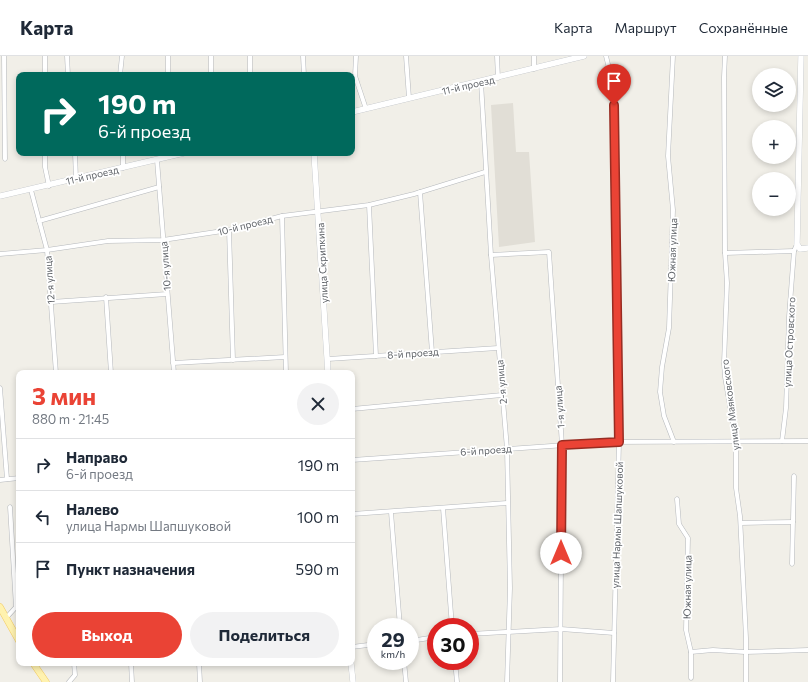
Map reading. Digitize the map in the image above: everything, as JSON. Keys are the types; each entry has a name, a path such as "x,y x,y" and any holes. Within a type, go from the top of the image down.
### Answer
{"main road":[{"path":"0,607 16,635"},
{"path":"35,666 46,682"}],"street":[{"path":"4,56 5,159"},
{"path":"45,56 45,72"},
{"path":"67,56 68,72"},
{"path":"120,72 122,56"},
{"path":"168,56 168,72"},
{"path":"211,56 211,72"},
{"path":"250,56 250,72"},
{"path":"303,56 304,72"},
{"path":"356,56 356,76 366,109"},
{"path":"406,56 409,98"},
{"path":"497,56 498,78"},
{"path":"534,56 534,69"},
{"name":"11-й проезд","path":"355,111 584,56"},
{"name":"улица Нармы Шапшуковой","path":"606,56 614,89 619,442 613,682"},
{"name":"Южная улица","path":"673,56 668,156 673,210 669,328 662,367 660,392 664,416 674,442"},
{"name":"улица Маяковского","path":"725,56 725,254 727,283 727,316 724,340 725,377 736,441 736,488 741,523 746,638 746,682"},
{"name":"улица Островского","path":"782,441 786,408 789,317 794,250 797,244 801,56"},
{"name":"2-я улица","path":"481,82 485,172 507,449 510,588 507,632 507,682"},
{"path":"45,156 45,168 49,186"},
{"path":"75,156 76,179"},
{"path":"123,156 123,168"},
{"name":"11-й проезд","path":"0,196 49,186 157,160 165,156"},
{"name":"улица Скрипкина","path":"314,156 319,211 328,370"},
{"name":"10-я улица","path":"157,160 174,370"},
{"name":"10-й проезд","path":"0,254 47,250 108,241 163,240 230,230 282,216 368,204 420,192 485,172"},
{"path":"39,221 159,187"},
{"name":"12-я улица","path":"31,190 47,250 56,370"},
{"path":"420,192 432,352"},
{"path":"368,204 376,356"},
{"path":"282,216 286,370"},
{"path":"230,230 233,360"},
{"path":"797,244 800,249 808,248"},
{"path":"725,254 794,250"},
{"name":"1-я улица","path":"491,255 549,252 562,445 560,682"},
{"path":"51,302 106,297 168,294"},
{"path":"106,297 111,370"},
{"name":"8-й проезд","path":"328,359 498,348"},
{"path":"173,363 285,357"},
{"path":"0,388 7,479"},
{"path":"355,409 502,395"},
{"name":"6-й проезд","path":"355,460 619,442 808,441"},
{"path":"792,564 794,476"},
{"path":"0,480 16,478"},
{"name":"Южная улица","path":"678,499 679,524 688,538 686,630 691,652 691,678"},
{"path":"355,514 507,503"},
{"path":"6,618 16,607 10,507"},
{"path":"443,508 451,618"},
{"path":"391,512 399,618"},
{"path":"741,523 793,522"},
{"path":"479,634 561,629 614,633"},
{"path":"355,647 367,645"},
{"path":"691,652 713,650 746,652 808,650"},
{"path":"69,682 75,675 74,666"},
{"path":"131,666 132,682"},
{"path":"199,666 200,682"},
{"path":"351,666 353,682"},
{"path":"405,670 406,682"},
{"path":"456,670 457,682"}],"shaded area":[{"path":"513,103 516,152 529,152 535,242 499,247 491,105"}],"route":[{"path":"561,553 562,445 619,442 614,105"}]}
